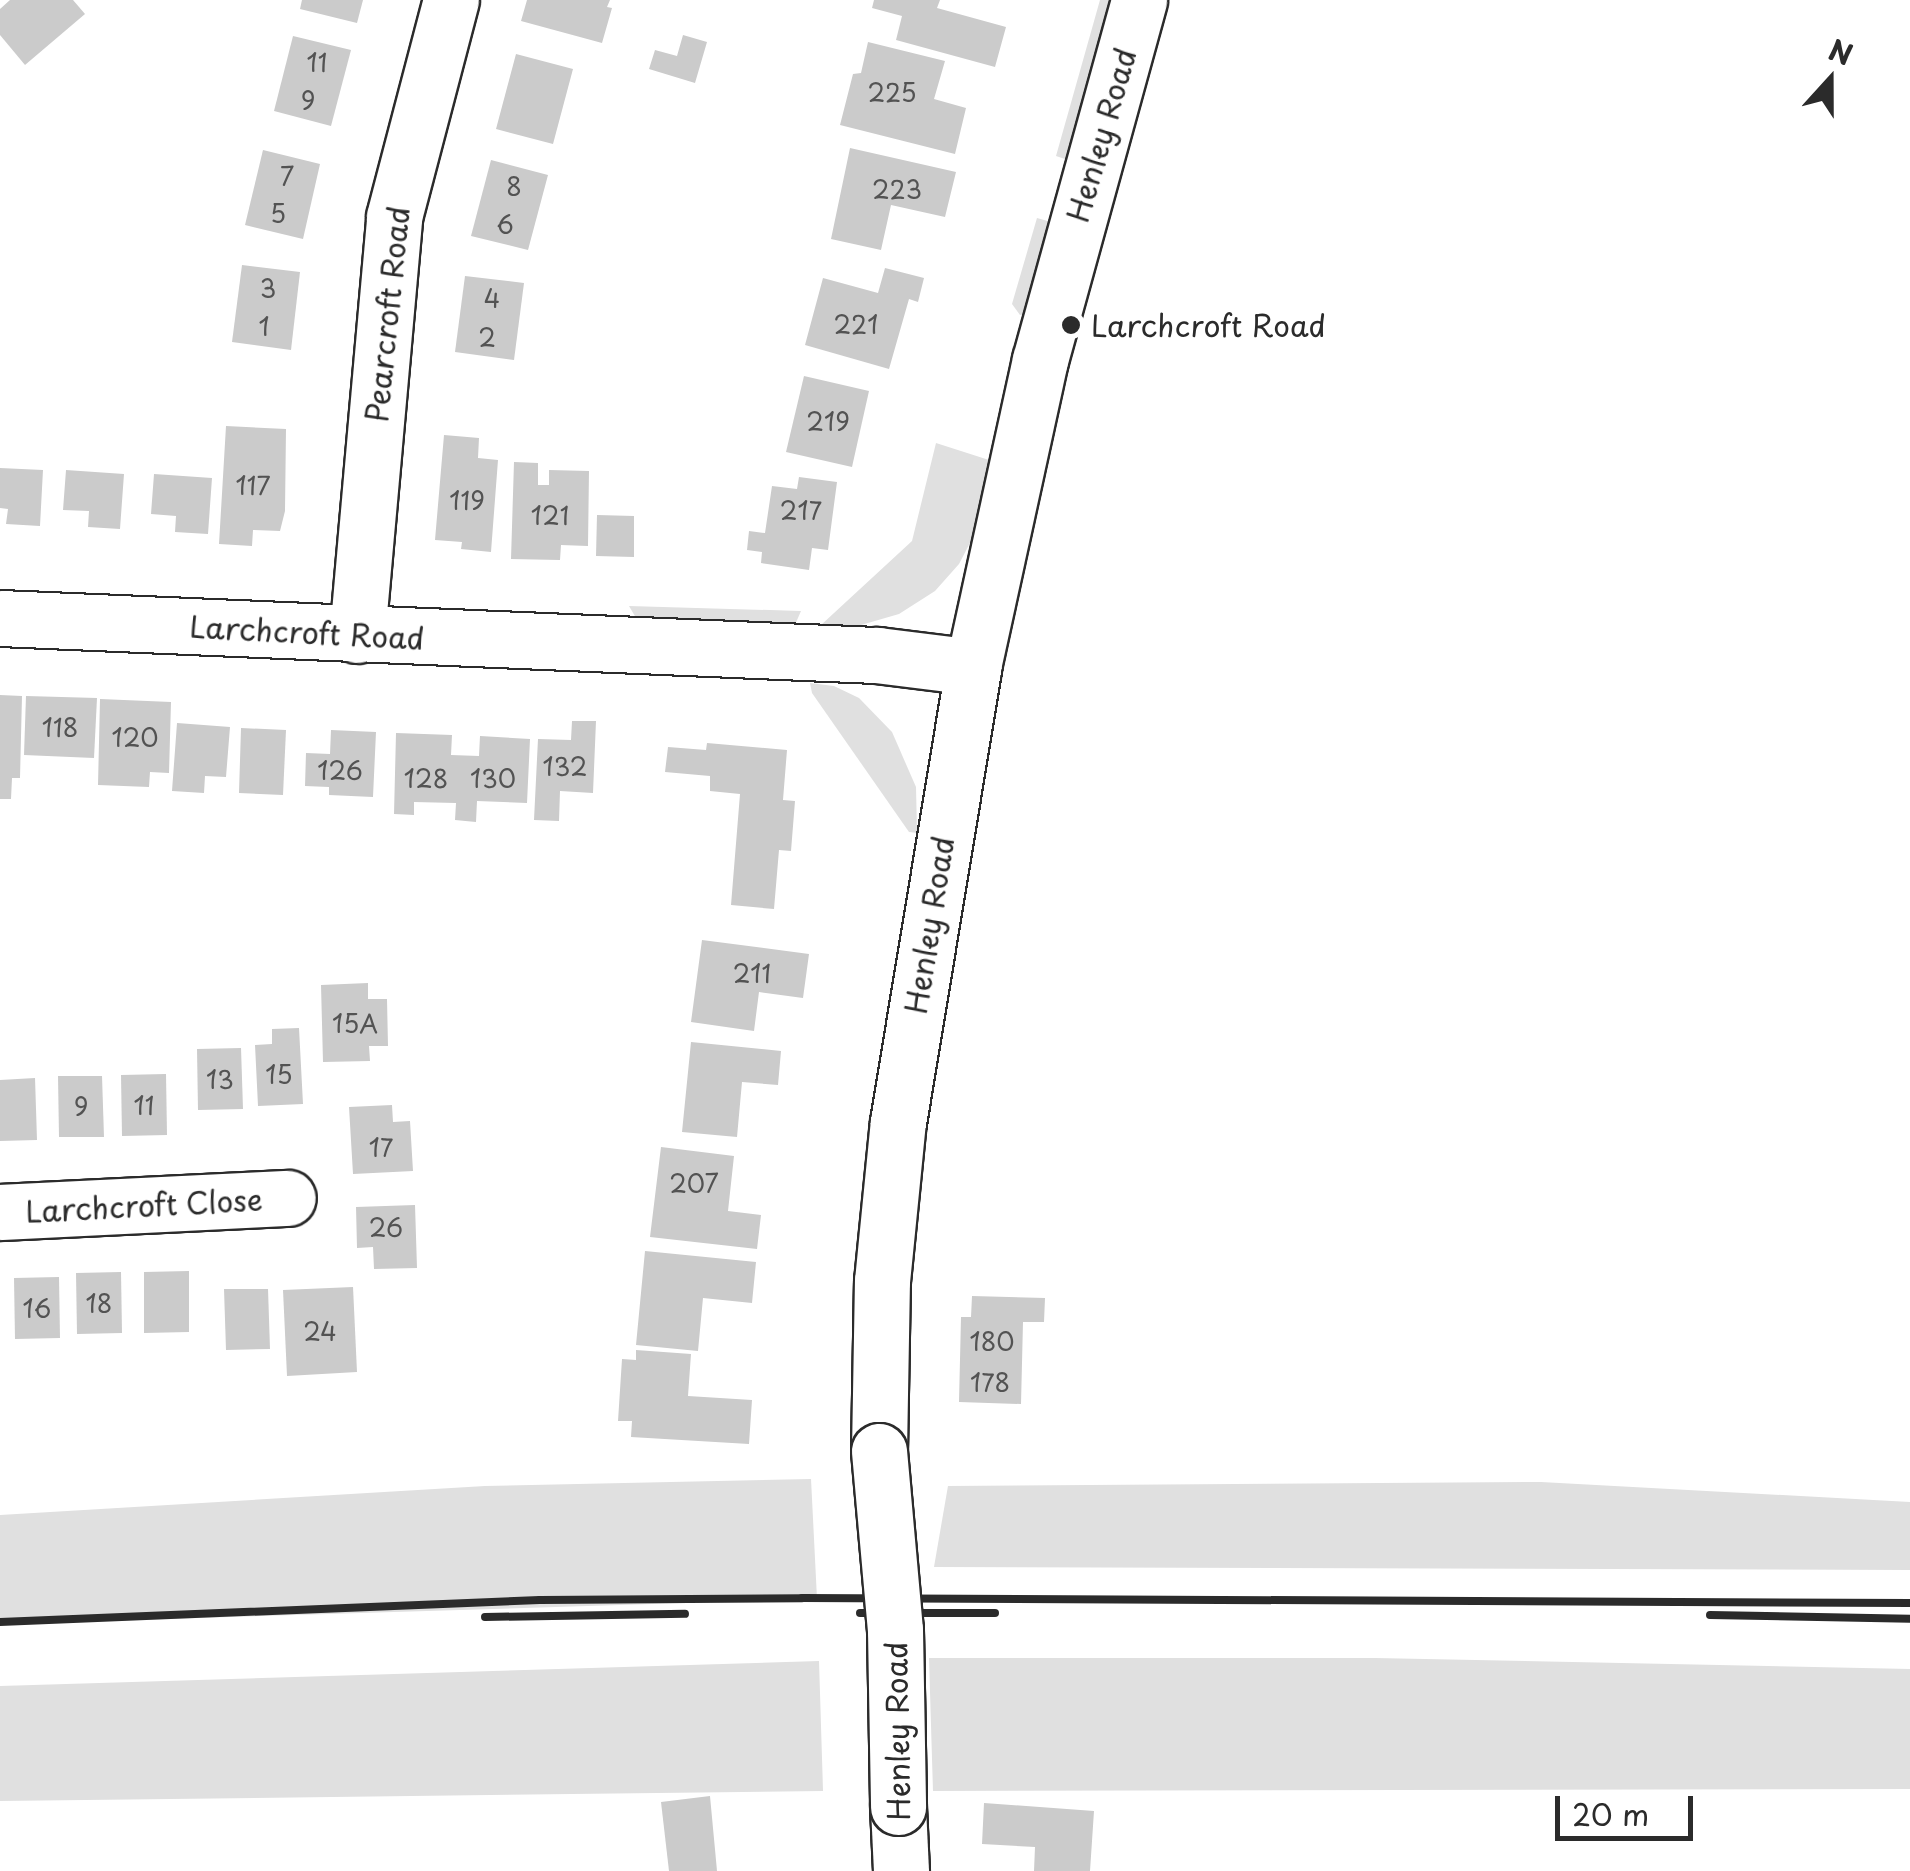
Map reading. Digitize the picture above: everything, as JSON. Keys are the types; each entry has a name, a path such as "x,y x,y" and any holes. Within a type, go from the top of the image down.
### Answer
{"street":[{"name":"Pearcroft Road","path":"357,635 394,217 451,0"},
{"name":"Henley Road","path":"902,1871 895,1630 878,1451 882,1281 898,1122 973,667 1040,360 1138,0"},
{"name":"Larchcroft Road","path":"0,618 877,655 973,667"},
{"name":"Larchcroft Close","path":"0,1212 288,1200"}],"shaded area":[{"path":"1100,0 1112,0 1068,160 1056,156"},
{"path":"1037,218 1051,222 1026,314 1020,315 1012,304"},
{"path":"936,443 989,460 972,539 959,564 935,591 899,614 861,625 821,625 912,541"},
{"path":"629,606 801,611 794,627 639,623"},
{"path":"810,683 834,686 859,698 892,732 916,787 917,833 909,832 812,693"},
{"path":"811,1479 817,1599 0,1624 0,1515 485,1486"},
{"path":"1541,1482 1910,1502 1910,1570 934,1567 948,1486"},
{"path":"929,1658 1375,1658 1910,1669 1910,1789 933,1791"},
{"path":"819,1661 823,1791 0,1801 0,1686"}],"building":[{"path":"10,0 73,0 85,14 25,65 0,35 0,9"},
{"path":"302,0 363,0 357,23 300,9"},
{"path":"527,0 610,0 607,7 612,8 602,43 521,21"},
{"path":"874,0 940,0 937,8 1006,27 995,67 896,40 902,16 872,8"},
{"path":"683,35 707,42 695,83 649,69 655,50 677,56"},
{"path":"293,36 351,50 331,126 274,111"},
{"path":"868,42 945,61 934,99 966,108 955,154 840,125 853,74 861,73"},
{"path":"516,54 573,69 553,144 496,129"},
{"path":"850,148 956,172 945,217 891,205 881,250 831,239"},
{"path":"263,150 320,164 303,239 245,225"},
{"path":"491,160 548,175 528,250 471,236"},
{"path":"242,265 300,272 291,350 232,342"},
{"path":"885,268 924,278 918,302 909,299 889,369 805,345 823,278 878,293"},
{"path":"465,276 524,283 514,360 455,352"},
{"path":"804,376 869,391 852,467 786,452"},
{"path":"226,426 286,429 285,511 280,531 253,530 252,546 219,544"},
{"path":"444,435 479,438 478,458 498,460 491,552 461,549 462,542 435,540"},
{"path":"514,462 538,463 538,485 549,485 549,470 589,471 588,546 561,545 560,560 511,559"},
{"path":"0,468 43,470 40,526 6,524 8,509 0,508"},
{"path":"66,470 124,474 120,529 88,527 89,511 63,510"},
{"path":"154,474 212,478 208,534 175,532 176,516 151,514"},
{"path":"799,477 837,482 828,550 812,548 809,570 761,563 762,552 747,550 749,531 765,533 772,486 797,489"},
{"path":"597,515 634,516 634,557 596,556"},
{"path":"0,695 22,696 20,778 12,778 11,799 0,799"},
{"path":"26,696 97,698 94,758 24,755"},
{"path":"100,699 171,702 169,773 150,772 149,787 98,785"},
{"path":"572,721 596,721 593,793 560,791 559,821 534,820 538,739 571,740"},
{"path":"177,723 230,727 226,777 205,776 204,793 172,791"},
{"path":"241,728 286,730 283,795 239,793"},
{"path":"331,730 376,732 373,797 329,795 329,787 305,786 306,753 330,754"},
{"path":"396,733 452,735 451,755 479,756 480,736 530,739 527,803 477,801 476,822 455,820 456,803 414,802 414,815 394,814"},
{"path":"707,743 787,750 783,800 795,801 791,851 779,850 774,909 731,905 740,794 710,791 710,776 665,772 668,747 706,750"},
{"path":"702,940 809,954 803,998 759,992 754,1031 691,1022"},
{"path":"368,983 368,999 387,999 388,1046 369,1046 370,1061 323,1062 321,985"},
{"path":"299,1028 303,1104 258,1106 255,1045 272,1044 272,1029"},
{"path":"691,1042 781,1051 778,1085 742,1082 737,1137 682,1132"},
{"path":"241,1048 243,1109 198,1110 197,1049"},
{"path":"166,1074 167,1135 122,1136 121,1075"},
{"path":"58,1076 102,1076 104,1137 59,1137"},
{"path":"35,1078 37,1140 0,1141 0,1080"},
{"path":"392,1105 393,1122 410,1121 413,1171 353,1174 349,1107"},
{"path":"661,1147 734,1156 728,1211 761,1215 757,1249 650,1237"},
{"path":"415,1205 417,1268 374,1269 373,1247 357,1248 356,1207"},
{"path":"645,1251 756,1262 752,1303 703,1298 698,1351 636,1345"},
{"path":"189,1271 189,1332 144,1333 144,1272"},
{"path":"121,1272 122,1333 77,1334 76,1273"},
{"path":"59,1277 60,1338 15,1339 14,1278"},
{"path":"353,1287 357,1372 287,1376 283,1290"},
{"path":"224,1289 268,1289 270,1349 226,1350"},
{"path":"972,1296 1045,1298 1044,1322 1023,1322 1021,1404 959,1402 961,1317 971,1317"},
{"path":"636,1350 691,1354 688,1396 752,1400 749,1444 631,1437 632,1421 618,1421 622,1359 636,1360"},
{"path":"710,1796 717,1871 669,1871 661,1802"},
{"path":"984,1803 1094,1811 1090,1871 1034,1871 1035,1847 982,1844"}],"railway":[{"path":"0,1622 540,1600 1910,1603"},
{"path":"860,1613 995,1613"},
{"path":"485,1617 685,1614"},
{"path":"1710,1615 1910,1619"}],"place":[{"name":"Larchcroft Road","path":"1071,325"}]}
